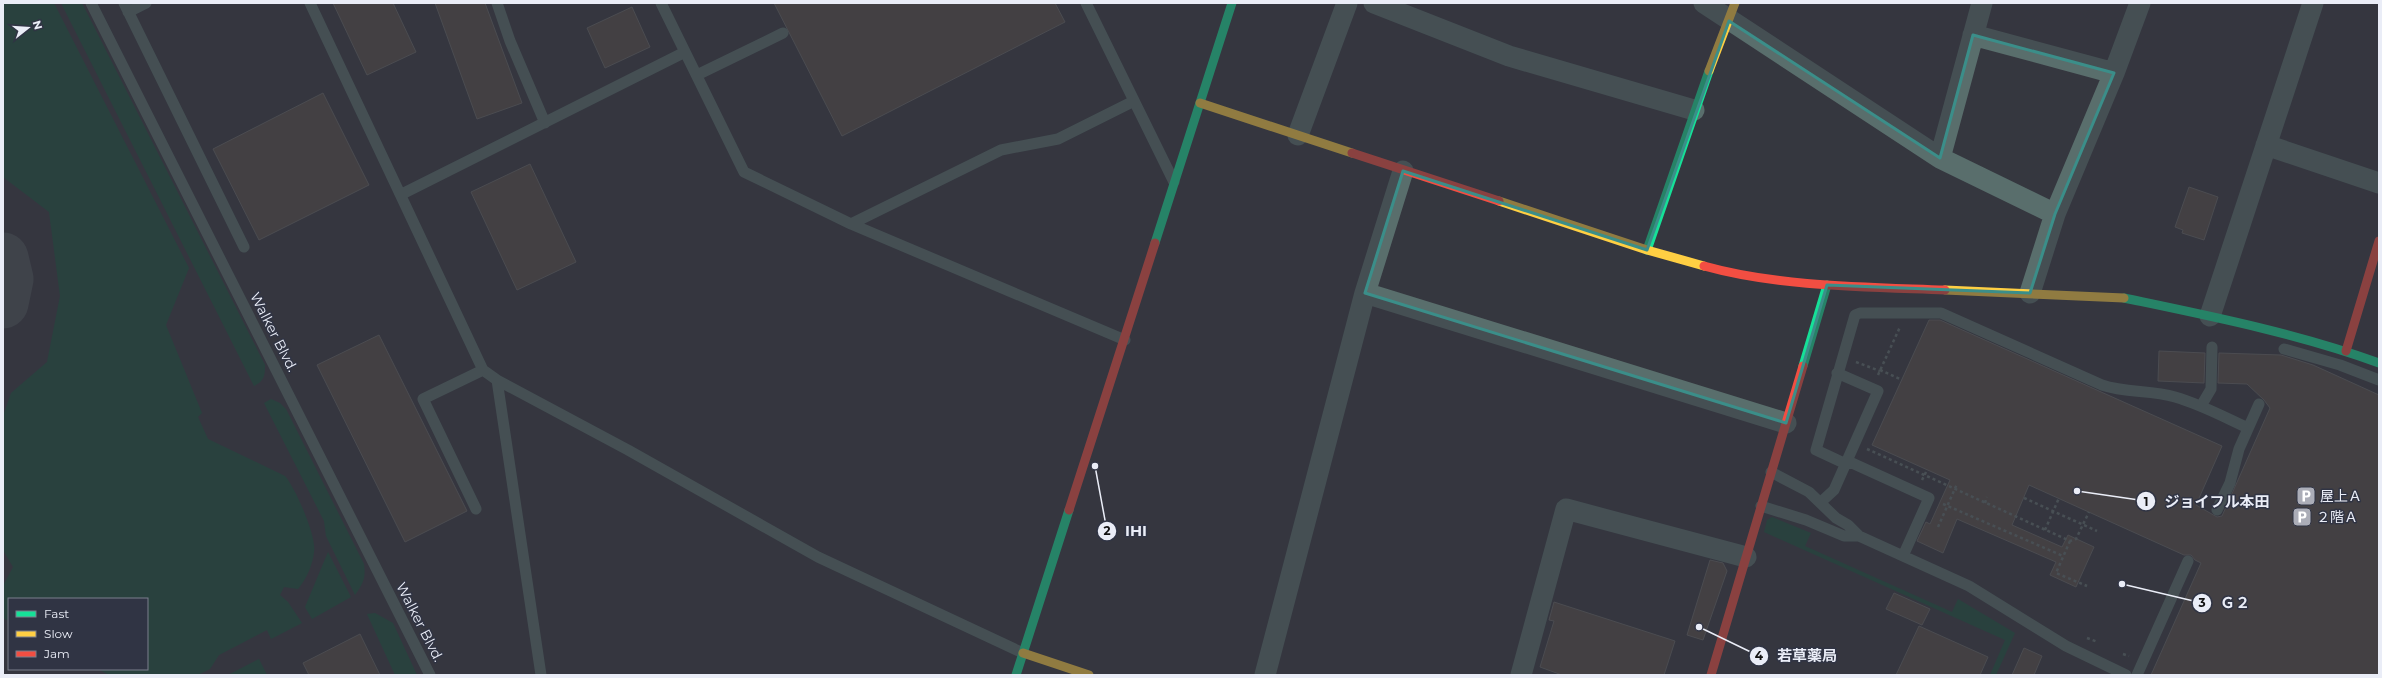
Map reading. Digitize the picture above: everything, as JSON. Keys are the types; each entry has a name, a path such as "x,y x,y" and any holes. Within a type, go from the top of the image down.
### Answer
{"street":[{"path":"1016,675 1125,340 1232,3"},
{"path":"1298,136 1346,3"},
{"path":"1374,3 1509,56 1694,110"},
{"path":"1704,3 1732,12 1940,158 2055,214"},
{"path":"1940,158 1982,3"},
{"path":"2030,293 2055,214 2114,73 2140,3"},
{"path":"2210,316 2313,3"},
{"path":"1646,250 1694,110 1732,12"},
{"path":"1973,35 2114,73"},
{"path":"1200,103 1646,250 1723,271 1827,285 2122,298 2266,328 2346,351 2379,364"},
{"path":"2266,145 2379,183"},
{"path":"1265,675 1365,293 1403,171"},
{"path":"2346,351 2379,241"},
{"path":"1711,675 1827,285"},
{"path":"1365,293 1786,423"},
{"path":"1521,675 1566,509 1746,557"},
{"path":"1023,653 1089,675"}],"lane":[{"name":"Walker Blvd.","path":"92,3 430,675"},
{"path":"146,3 126,7 244,247"},
{"path":"310,3 402,194 483,370 497,380 628,450 818,557 1023,653"},
{"path":"497,3 510,42 545,123"},
{"path":"661,3 698,75 744,172 851,224 1125,340"},
{"path":"1086,3 1174,182"},
{"path":"698,75 783,33"},
{"path":"402,194 685,52"},
{"path":"851,224 1001,150 1058,139 1134,101"},
{"path":"1903,556 1929,498 1816,450 1855,315 1941,313 2102,385 2115,389 2174,396 2201,406 2248,428"},
{"path":"2201,406 2211,389 2212,347"},
{"path":"2284,349 2340,365 2379,380"},
{"path":"476,509 423,399 483,370"},
{"path":"1821,502 1834,490 1878,391 1837,373"},
{"path":"497,380 540,675"},
{"path":"2218,510 2230,483 2239,449 2259,404"},
{"path":"1771,472 1809,492 1859,536 1969,586 2066,646 2126,675"},
{"path":"1761,506 1806,520 1844,536 1859,536"},
{"path":"2137,675 2188,561"}],"path":[{"path":"1871,388 1908,313"},
{"path":"1842,356 1902,380"},
{"path":"1855,444 2070,541 2076,539 2089,512"},
{"path":"1938,527 1957,484"},
{"path":"1985,503 1987,497"},
{"path":"2024,498 2097,531"},
{"path":"2045,530 2059,498"},
{"path":"1948,505 2063,556"},
{"path":"2070,541 2056,573 2087,586"},
{"path":"2081,635 2098,642"},
{"path":"2123,654 2129,656"}],"highlighted area":[{"path":"1729,21 1940,158 1973,35 2114,73 2055,214 2030,293 1827,285 1786,423 1365,293 1403,171 1647,250"}],"green space":[{"path":"3,3 54,3 189,268 166,325 202,413 198,417 208,439 285,476 294,490 309,524 314,545 311,567 298,589 284,587 280,595 288,602 302,623 271,639 267,630 219,655 210,669 198,675 109,675 100,670 148,670 148,598 8,598 8,620 3,618 3,586 13,567 3,550 3,416 11,393 47,362 60,296 49,212 3,177"},
{"path":"61,3 82,3 265,365 263,378 254,386"},
{"path":"271,399 280,403 286,409 364,564 365,573 363,581 355,595 326,536 324,521 264,403"},
{"path":"1772,517 1811,533 1805,546 1952,612 1958,599 2015,633 1996,675 1990,675 2005,640 1764,532 1767,520"},
{"path":"328,552 351,597 312,619 305,607"},
{"path":"375,613 393,623 417,675 395,675 367,614"},
{"path":"259,659 267,675 228,675"}],"building":[{"path":"333,3 393,3 416,52 367,75"},
{"path":"435,3 485,3 522,103 477,119"},
{"path":"774,3 1055,3 1065,22 842,136"},
{"path":"632,7 650,47 605,68 587,28"},
{"path":"323,93 369,185 259,240 213,149"},
{"path":"530,164 576,262 517,290 471,192"},
{"path":"2189,187 2218,197 2204,240 2182,233 2183,230 2175,227"},
{"path":"1929,320 1940,320 2222,446 2196,505 2217,517 2222,516 2270,408 2264,400 2247,384 2218,383 2219,353 2281,355 2313,365 2379,395 2379,675 2151,675 2201,563 2195,560 2191,555 2184,555 2029,485 2012,525 2062,547 2068,535 2094,547 2076,587 2050,575 2056,562 1957,519 1943,553 1917,541 1926,522 1930,524 1950,480 1872,445"},
{"path":"379,335 467,511 405,542 317,365"},
{"path":"2159,351 2205,353 2204,383 2158,381"},
{"path":"1710,560 1723,563 1727,571 1703,640 1687,635"},
{"path":"1894,593 1930,609 1922,625 1886,609"},
{"path":"1554,602 1675,641 1664,675 1562,675 1540,667 1554,621 1549,620"},
{"path":"1919,626 1988,657 1980,675 1896,675"},
{"path":"360,634 380,675 309,675 303,663"},
{"path":"2024,648 2042,656 2034,675 2012,675"}],"taxiway":[{"path":"3,258 8,279 3,303"}],"traffic: fast":[{"path":"1155,243 1232,3"},
{"path":"1647,250 1709,71"},
{"path":"1803,366 1827,285"},
{"path":"2124,298 2285,334 2348,352 2379,363"},
{"path":"1016,675 1069,510"}],"traffic: slow":[{"path":"1709,71 1735,3"},
{"path":"1200,103 1352,153"},
{"path":"1499,201 1647,250 1704,266"},
{"path":"1945,290 2124,298"},
{"path":"1023,653 1089,675"}],"traffic: jam":[{"path":"1352,153 1499,201"},
{"path":"2346,351 2379,241"},
{"path":"1069,510 1155,243"},
{"path":"1704,266 1733,273 1793,282 1855,287 1945,290"},
{"path":"1711,675 1803,366"}],"place":[{"name":"IHI","path":"1095,466"},
{"name":"ジョイフル本田","path":"2077,491"},
{"name":"屋上Ａ","path":"2306,496"},
{"name":"２階Ａ","path":"2302,517"},
{"name":"Ｇ２","path":"2122,584"},
{"name":"若草薬局","path":"1699,627"}]}
